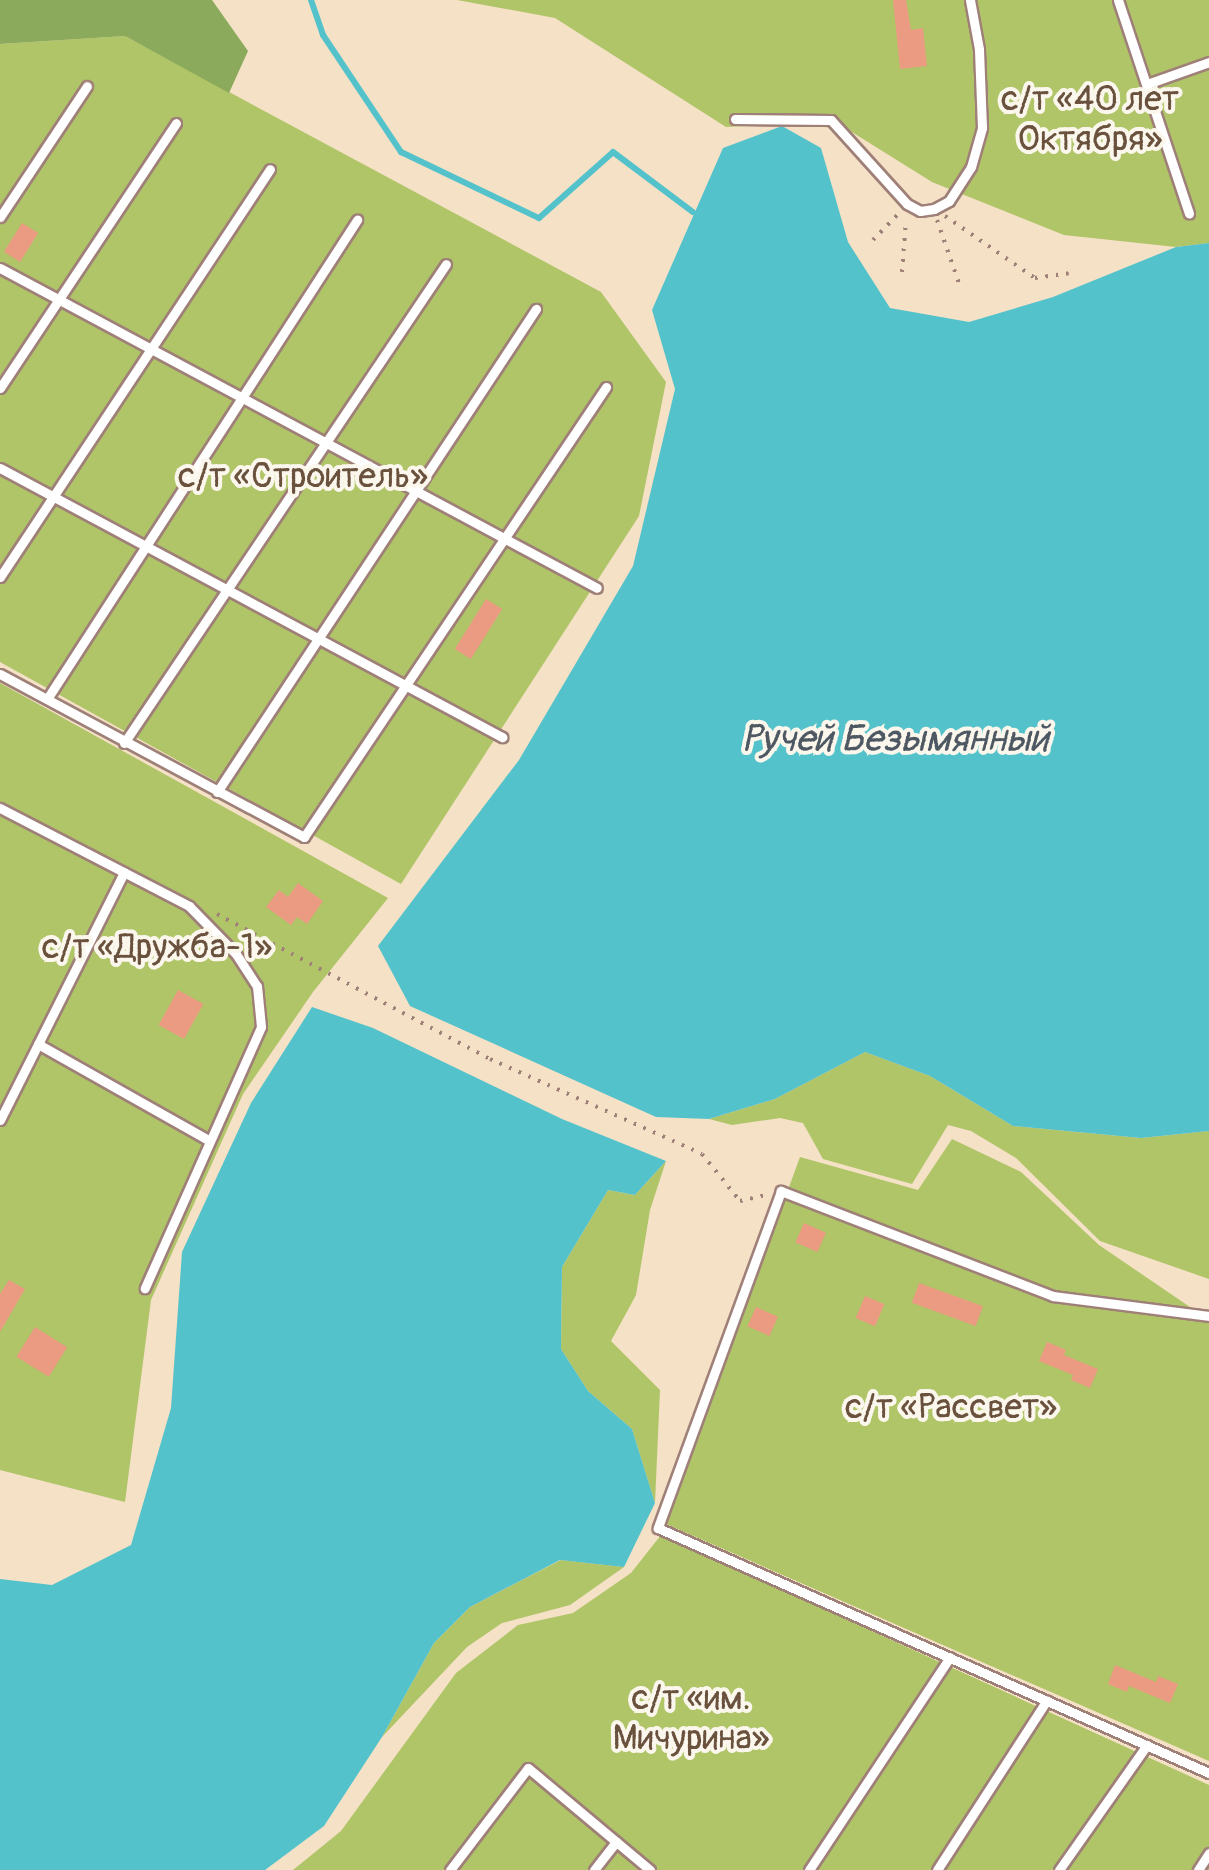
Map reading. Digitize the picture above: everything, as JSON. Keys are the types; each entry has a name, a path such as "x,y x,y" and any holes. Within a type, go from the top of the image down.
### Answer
{"lane":[{"path":"736,120 831,120 907,204 920,211 934,209 949,201 971,167 982,128 979,49 970,0"},
{"path":"1118,0 1189,214"},
{"path":"1147,84 1209,62"},
{"path":"0,217 87,86"},
{"path":"0,388 176,123"},
{"path":"0,577 270,170"},
{"path":"47,699 356,220"},
{"path":"124,743 446,264"},
{"path":"0,268 597,588"},
{"path":"218,792 536,309"},
{"path":"0,674 304,837 606,387"},
{"path":"0,468 502,737"},
{"path":"0,808 189,906 236,954 256,986 261,1027 144,1288"},
{"path":"0,1120 124,872"},
{"path":"38,1044 210,1140"},
{"path":"1209,1316 1053,1296 781,1191 658,1528 1209,1773"},
{"path":"810,1870 950,1657"},
{"path":"937,1870 1047,1700"},
{"path":"1059,1870 1147,1745"},
{"path":"450,1870 528,1768 650,1870"},
{"path":"594,1870 616,1842"},
{"path":"1198,1870 1209,1854"}],"path":[{"path":"873,240 907,204"},
{"path":"902,272 907,204"},
{"path":"934,209 996,247 1035,278 1069,272"},
{"path":"934,209 960,286"},
{"path":"361,988 490,1059 702,1154 740,1201 781,1191"}],"green space":[{"path":"0,0 212,0 248,51 229,93 125,36 0,44"},
{"name":"с/т «40 лет Октября»","path":"457,0 1209,0 1209,243 1176,247 1064,235 932,182 847,129 788,124 726,127 555,18"},
{"name":"с/т «Строитель»","path":"125,36 601,292 666,382 639,516 401,884 0,662 0,44"},
{"name":"с/т «Дружба-1»","path":"0,683 388,898 313,992 243,1094 151,1300 125,1502 0,1470"},
{"path":"865,1052 930,1076 1013,1126 1141,1138 1209,1131 1209,1279 1100,1241 1016,1158 971,1131 948,1125 912,1184 823,1159 803,1123 780,1118 732,1125 709,1119 775,1099"},
{"name":"с/т «Рассвет»","path":"952,1139 1021,1172 1099,1245 1209,1320 1209,1761 666,1524 800,1157 918,1190"},
{"path":"666,1161 650,1210 636,1295 611,1341 660,1390 655,1503 632,1429 588,1391 561,1349 562,1267 608,1190 635,1195"},
{"name":"с/т «им. Мичурина»","path":"661,1535 1209,1785 1209,1870 293,1870 341,1831 456,1673 518,1625 573,1613 631,1573"},
{"path":"561,1560 624,1567 570,1605 502,1623 467,1647 382,1737 434,1643 470,1607"}],"water":[{"name":"Ручей Безымянный","path":"782,126 821,148 848,242 890,308 969,322 1053,297 1176,247 1209,243 1209,1131 1141,1138 1013,1126 930,1076 865,1052 775,1099 709,1119 656,1117 410,1006 378,946 519,760 633,566 675,389 652,310 723,148"},
{"path":"312,1007 373,1028 562,1119 666,1161 635,1195 608,1190 562,1267 561,1349 588,1391 632,1429 655,1503 624,1567 560,1560 470,1607 434,1643 382,1737 324,1826 265,1870 0,1870 0,1579 52,1585 131,1545 171,1408 182,1252 251,1103"}],"building":[{"path":"893,0 906,0 911,30 923,28 927,66 900,69"},
{"path":"22,223 38,233 20,262 4,252"},
{"path":"486,599 502,609 471,659 455,649"},
{"path":"298,883 323,901 307,924 297,917 291,925 266,907 279,890 288,897"},
{"path":"178,990 203,1004 184,1039 159,1025"},
{"path":"804,1223 826,1233 817,1252 795,1242"},
{"path":"9,1280 25,1289 0,1332 0,1294"},
{"path":"919,1283 983,1306 976,1326 912,1303"},
{"path":"865,1296 884,1304 875,1326 856,1318"},
{"path":"756,1307 778,1317 769,1336 747,1326"},
{"path":"35,1327 67,1347 49,1377 16,1357"},
{"path":"1047,1342 1066,1350 1064,1355 1098,1369 1090,1388 1071,1380 1073,1375 1039,1361"},
{"path":"1115,1665 1156,1682 1158,1676 1178,1684 1170,1703 1129,1686 1127,1692 1108,1684"}],"waterway":[{"path":"311,0 323,35 401,152 539,218 613,152 693,212"}]}
